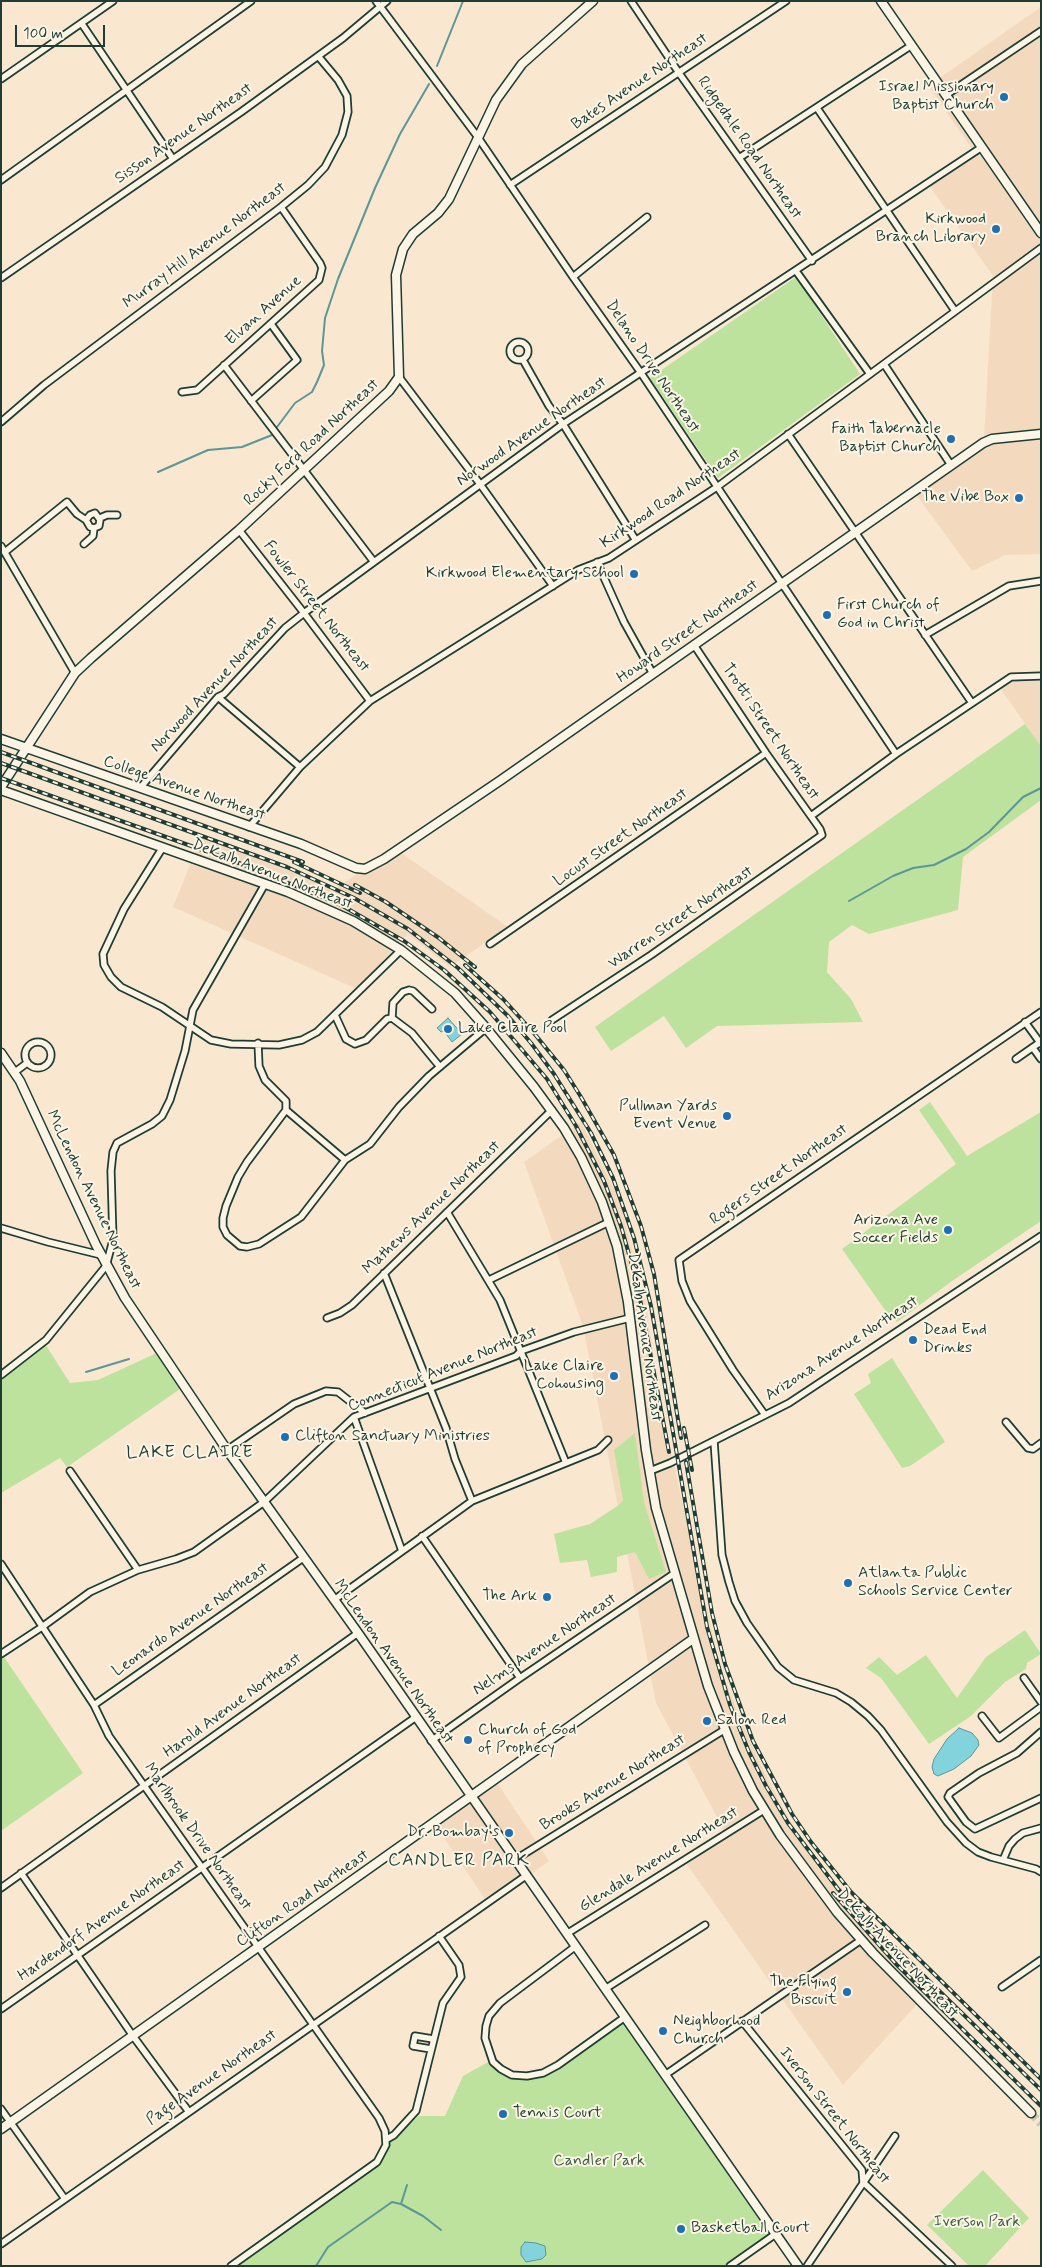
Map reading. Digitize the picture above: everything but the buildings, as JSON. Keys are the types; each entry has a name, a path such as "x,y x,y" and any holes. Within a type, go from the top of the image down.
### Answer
{"street":[{"path":"1,78 113,1"},
{"path":"1,180 251,1"},
{"name":"Delano Drive Northeast","path":"376,1 478,136 573,277 641,373 896,754"},
{"name":"Sisson Avenue Northeast","path":"1,278 318,56 388,1"},
{"name":"Rocky Ford Road Northeast","path":"1,788 76,673 90,658 239,530 389,391 399,377 396,293 399,257 413,234 438,213 449,199 496,100 522,64 593,1"},
{"name":"Ridgedale Road Northeast","path":"631,1 679,73 812,261"},
{"name":"Bates Avenue Northeast","path":"510,185 786,1"},
{"path":"881,1 1041,233"},
{"path":"82,24 173,159"},
{"path":"946,95 1041,31"},
{"path":"739,158 912,46"},
{"name":"Murray Hill Avenue Northeast","path":"1,422 44,385 281,207 308,185 324,168 342,135 348,112 347,96 338,80 318,56"},
{"path":"817,108 955,311"},
{"name":"Norwood Avenue Northeast","path":"140,788 218,697 224,694 285,628 304,613 563,424 982,147"},
{"name":"Elvan Avenue","path":"182,392 197,390 319,280 322,268 281,207"},
{"path":"573,277 647,217"},
{"name":"Kirkwood Road Northeast","path":"249,826 300,767 370,701 578,570 609,558 717,487 1041,248"},
{"path":"796,271 870,374"},
{"path":"251,401 297,360 271,324"},
{"path":"523,360 549,406 563,424 635,540"},
{"path":"884,364 951,466"},
{"path":"224,366 374,562"},
{"path":"399,377 480,484 553,586"},
{"path":"788,434 972,703"},
{"name":"Howard Street Northeast","path":"356,868 365,869 384,859 992,438 1041,434"},
{"path":"5,552 67,502 86,520 87,524 94,528"},
{"path":"86,520 90,515 95,514 100,518"},
{"path":"100,518 107,515 117,515"},
{"path":"94,528 99,526 100,518"},
{"path":"84,544 93,536 94,528"},
{"name":"Fowler Street Northeast","path":"239,530 370,701"},
{"path":"1,546 76,673"},
{"path":"597,562 624,622 653,674"},
{"path":"925,635 1009,586 1041,581"},
{"name":"Trotti Street Northeast","path":"694,645 822,835"},
{"path":"811,816 896,754 1011,677 1041,676"},
{"path":"218,697 300,767"},
{"name":"College Avenue Northeast","path":"1,739 301,844 356,868"},
{"name":"Locust Street Northeast","path":"490,944 766,753"},
{"name":"DeKalb Avenue Northeast","path":"1,788 332,910 401,950 455,993 486,1028 552,1110 589,1172 609,1222 620,1258 656,1508 693,1639 724,1730 764,1810 806,1872 861,1940 1031,2113"},
{"name":"Warren Street Northeast","path":"552,1020 651,955 822,835"},
{"path":"162,847 124,909 103,954 104,966 121,987 162,1007 211,1040 231,1044 258,1043 279,1045 302,1040 317,1032 401,950"},
{"path":"1,1375 46,1340 106,1266 113,1240 111,1171 113,1152 117,1143 128,1135 152,1124 162,1116 170,1100 185,1051 189,1024 198,1000 242,928 265,884"},
{"path":"392,1018 395,1000 409,990 413,991 432,1009"},
{"name":"Rogers Street Northeast","path":"765,1415 733,1370 690,1301 682,1281 679,1260 1041,1012"},
{"path":"335,1015 346,1039 355,1044 366,1040 387,1019 392,1018"},
{"path":"392,1018 412,1034 440,1067"},
{"path":"1016,1059 1040,1044 1025,1022"},
{"path":"258,1043 260,1066 265,1080 286,1101 286,1110 258,1146 238,1177 223,1218 223,1227 233,1241 240,1246 254,1246 301,1217 345,1160 370,1144 399,1106 440,1067 486,1028"},
{"path":"41,1042 49,1048 52,1058 50,1064 46,1067 35,1068 27,1063 24,1052 31,1044 41,1042"},
{"path":"1033,1048 1041,1059"},
{"name":"McLendon Avenue Northeast","path":"1,1053 15,1072 106,1266 125,1298 227,1450 358,1633 470,1797 568,1933 798,2266"},
{"path":"15,1072 27,1063"},
{"path":"286,1110 345,1160"},
{"name":"Mathews Avenue Northeast","path":"327,1318 340,1313 352,1305 552,1110"},
{"path":"447,1212 500,1300 566,1463"},
{"path":"489,1280 609,1222"},
{"path":"1,1228 101,1255"},
{"name":"Arizona Avenue Northeast","path":"650,1471 714,1441 796,1398 1041,1236"},
{"path":"384,1273 472,1501"},
{"name":"Connecticut Avenue Northeast","path":"1,1654 90,1592 138,1570 194,1552 264,1502 354,1417 516,1356 521,1351 574,1332 630,1318"},
{"path":"227,1450 294,1404 326,1391 338,1392 366,1413"},
{"path":"354,1417 402,1551"},
{"path":"1006,1422 1028,1448 1033,1449 1041,1443"},
{"path":"334,1600 472,1501 598,1450 608,1440"},
{"path":"714,1441 722,1555 728,1582 735,1601 778,1668 794,1680 836,1693 868,1716 947,1822 966,1843 978,1852 1041,1872"},
{"path":"70,1471 138,1570"},
{"path":"422,1536 520,1678"},
{"name":"Leonardo Avenue Northeast","path":"94,1705 304,1558"},
{"name":"Marlbrook Drive Northeast","path":"1,1564 94,1705 109,1736 379,2118 387,2139"},
{"name":"Nelms Avenue Northeast","path":"431,1741 675,1573"},
{"name":"Harold Avenue Northeast","path":"1,1888 145,1787 358,1633"},
{"name":"Clifton Road Northeast","path":"1,2129 693,1639"},
{"path":"1024,1678 1041,1702"},
{"path":"982,1716 999,1738 1041,1708"},
{"name":"Hardendorf Avenue Northeast","path":"1,2009 416,1717"},
{"name":"Brooks Avenue Northeast","path":"516,1859 724,1730"},
{"path":"1041,1732 1017,1752 979,1773 950,1793 948,1797 966,1822 975,1829 1041,1798"},
{"name":"Glendale Avenue Northeast","path":"568,1933 764,1810"},
{"path":"1003,1860 1009,1846 1023,1833 1041,1828"},
{"path":"21,1873 133,2036 189,2112"},
{"name":"Page Avenue Northeast","path":"1,2244 312,2024 527,1876"},
{"path":"605,1989 705,1925"},
{"path":"231,2266 377,2162 387,2139 394,2135 416,2110 443,2003 460,1980 462,1973 459,1965 439,1936"},
{"path":"665,2075 861,1940"},
{"path":"576,1946 500,2003 489,2016 486,2026 486,2038 493,2062 500,2069 512,2075 527,2076 543,2073 558,2065 625,2017"},
{"path":"1002,1988 1041,1960"},
{"name":"Iverson Street Northeast","path":"742,2022 862,2170 863,2182 952,2266"},
{"path":"431,2049 413,2046 415,2036 433,2039"},
{"path":"1,2109 65,2199"},
{"path":"807,2266 895,2136"},
{"path":"730,2266 777,2234"}],"shaded area":[{"path":"1041,7 1041,554 1005,555 972,571 912,489 984,439 993,276 926,181 973,150 928,86"},
{"path":"995,681 1041,681 1041,746 1026,725"},
{"path":"201,838 283,865 334,890 394,848 508,927 450,967 408,934 357,989 173,907"},
{"path":"581,1122 619,1199 645,1299 662,1413 708,1614 721,1669 739,1715 761,1765 786,1814 810,1853 930,1990 843,2085 683,1859 726,1834 656,1703 583,1326 524,1162"},
{"path":"496,1781 549,1861 489,1905 436,1826"}],"green space":[{"path":"796,277 860,374 718,478 650,378"},
{"path":"1025,724 1041,746 1041,800 963,857 958,910 869,934 852,925 829,942 827,972 851,999 863,1022 717,1026 686,1048 664,1016 611,1051 595,1027"},
{"name":"Arizona Ave Soccer Fields","path":"930,1102 967,1156 1041,1112 1041,1221 952,1281 897,1322 890,1317 842,1249 956,1164 919,1110"},
{"path":"45,1344 70,1383 98,1380 159,1352 183,1387 67,1467 60,1458 1,1493 1,1374"},
{"path":"892,1358 945,1442 910,1466 902,1468 854,1394 871,1383 868,1374"},
{"path":"635,1433 644,1502 666,1572 649,1579 635,1552 617,1557 617,1572 591,1577 587,1560 560,1563 554,1534 590,1524 619,1505 623,1500 614,1450"},
{"path":"1025,1630 1041,1654 1027,1663 1026,1669 1005,1682 971,1716 929,1744 881,1678 866,1668 879,1657 897,1675 926,1655 957,1698 986,1657"},
{"path":"4,1657 83,1773 1,1831 1,1658"},
{"name":"Candler Park","path":"623,2020 776,2236 732,2266 233,2266 379,2163 391,2140 419,2116 445,2116 463,2076 490,2061 509,2075 527,2079 547,2073"},
{"name":"Iverson Park","path":"983,2170 1029,2218 985,2266 969,2266 927,2225"}],"water":[{"name":"Lake Claire Pool","path":"448,1018 462,1034 452,1042 444,1031 441,1032 437,1028"},
{"path":"959,1728 972,1733 978,1740 979,1745 971,1756 954,1769 938,1776 934,1774 932,1767 934,1759 947,1739"},
{"path":"525,2242 545,2246 546,2255 542,2259 526,2262 521,2255 521,2247"}],"waterway":[{"path":"437,66 463,1"},
{"path":"277,427 295,403 312,392 317,382 324,365 322,351 325,318 338,279 375,188 400,134 429,84"},
{"path":"158,472 208,450 242,447 272,435"},
{"path":"849,901 893,876 913,868 934,865 966,849 989,832 1023,797 1041,788"},
{"path":"86,1372 129,1359"},
{"path":"401,2204 407,2185"},
{"path":"316,2266 328,2247 392,2202 401,2204 423,2216 441,2230"}],"tunnel":[{"path":"1031,2113 1041,2124"}],"railway":[{"path":"1,752 303,862"},
{"path":"1,763 287,867 354,898 408,929 458,968 508,1016 531,1043 554,1074 591,1133 613,1178 634,1238 651,1306 707,1627 730,1705 749,1752 788,1823 838,1889 889,1942 1041,2090"},
{"path":"1,778 250,867 341,905 404,941 444,970 490,1012 547,1079 576,1126 604,1181 621,1226 637,1283 669,1452"},
{"path":"294,862 360,893"},
{"path":"355,885 386,902 439,938 475,967"},
{"path":"465,965 503,999 564,1070 614,1155 641,1226 654,1274 681,1438"},
{"path":"684,1428 692,1470"},
{"path":"686,1462 712,1613 725,1664 753,1741 792,1814 811,1842 851,1892 1041,2079"},
{"path":"833,1893 896,1964 1041,2106"}],"place":[{"name":"Israel Missionary Baptist Church","path":"1004,97"},
{"name":"Kirkwood Branch Library","path":"996,229"},
{"name":"Faith Tabernacle Baptist Church","path":"951,439"},
{"name":"The Vibe Box","path":"1019,498"},
{"name":"Kirkwood Elementary School","path":"634,574"},
{"name":"First Church of God in Christ","path":"827,615"},
{"name":"Lake Claire Pool","path":"448,1029"},
{"name":"Pullman Yards Event Venue","path":"727,1116"},
{"name":"Arizona Ave Soccer Fields","path":"948,1230"},
{"name":"Dead End Drinks","path":"913,1340"},
{"name":"Lake Claire Cohousing","path":"614,1376"},
{"name":"Clifton Sanctuary Ministries","path":"285,1437"},
{"name":"Atlanta Public Schools Service Center","path":"848,1583"},
{"name":"The Ark","path":"547,1597"},
{"name":"Salon Red","path":"707,1721"},
{"name":"Church of God of Prophecy","path":"468,1740"},
{"name":"Dr. Bombay's","path":"509,1833"},
{"name":"The Flying Biscuit","path":"847,1992"},
{"name":"Neighborhood Church","path":"663,2031"},
{"name":"Tennis Court","path":"503,2114"},
{"name":"Basketball Court","path":"681,2229"}],"district":[{"name":"LAKE CLAIRE","path":"190,1453"},
{"name":"CANDLER PARK","path":"459,1861"}]}
